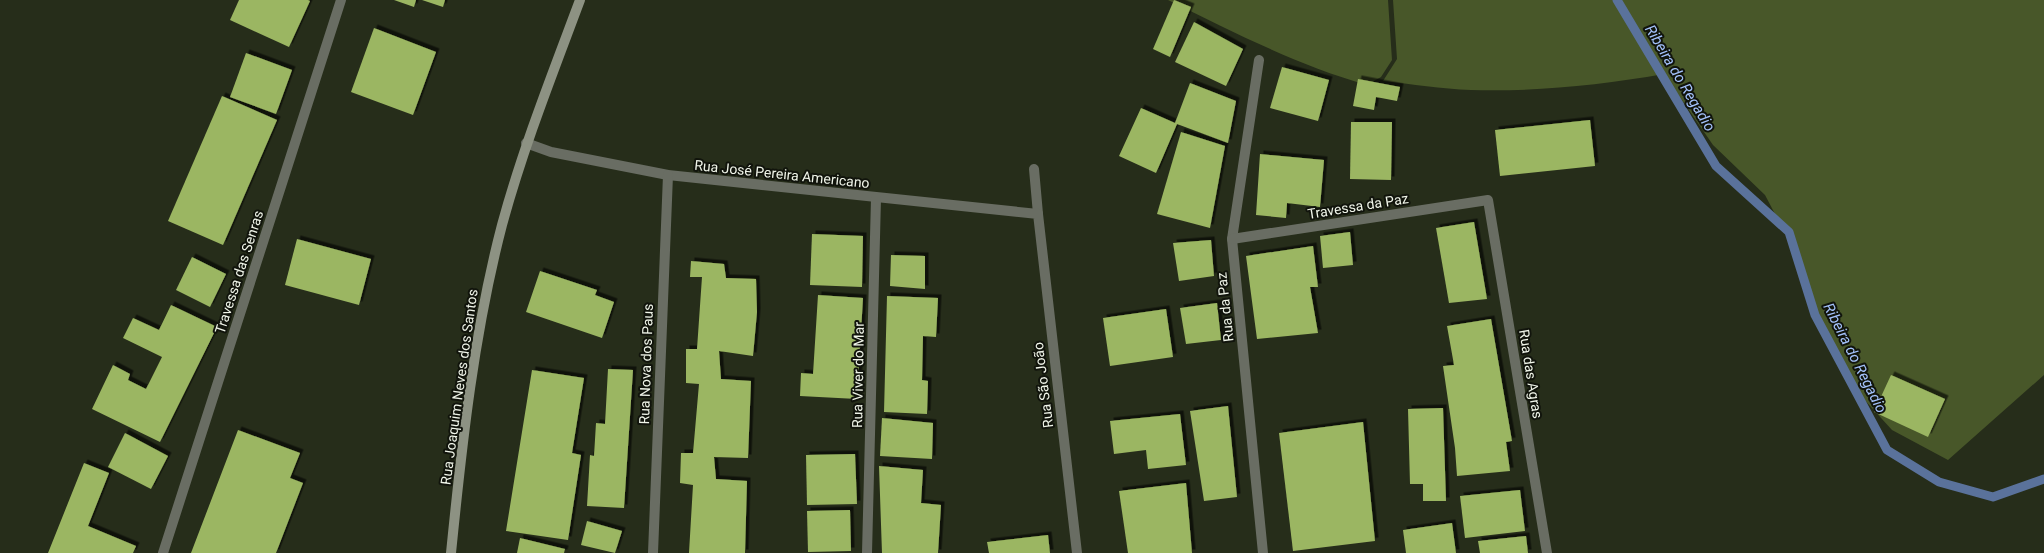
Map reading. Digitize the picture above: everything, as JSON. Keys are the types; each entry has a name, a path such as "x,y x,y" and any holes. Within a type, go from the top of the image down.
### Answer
{"street":[{"name":"Travessa das Senras","path":"163,553 341,0"},
{"name":"Rua Joaquim Neves dos Santos","path":"451,553 471,382 484,302 502,226 526,143 580,0"},
{"name":"Rua da Paz","path":"1259,60 1232,239 1263,553"},
{"name":"Rua José Pereira Americano","path":"526,143 551,152 668,176 1038,214"},
{"name":"Rua São João","path":"1034,169 1077,553"},
{"name":"Rua Nova dos Paus","path":"652,553 668,176"},
{"name":"Rua Viver do Mar","path":"867,553 876,198"},
{"name":"Travessa da Paz","path":"1232,239 1488,200"},
{"name":"Rua das Agras","path":"1488,200 1547,553"}],"green space":[{"path":"1168,0 1388,0 1392,60 1381,77 1367,85 1290,58"},
{"path":"1393,0 2044,0 2044,375 1948,460 1892,430 1851,385 1826,336 1796,254 1765,195 1713,145 1664,74 1568,87 1519,90 1438,88 1383,81 1397,59"}],"building":[{"path":"239,0 310,1 289,47 230,20"},
{"path":"394,0 416,0 414,7"},
{"path":"422,0 445,0 443,7"},
{"path":"1174,0 1191,7 1170,57 1153,49"},
{"path":"1194,22 1243,49 1226,86 1175,62"},
{"path":"374,28 436,52 413,115 351,92"},
{"path":"246,53 292,70 276,114 230,97"},
{"path":"1282,67 1329,80 1318,121 1270,108"},
{"path":"1358,79 1400,87 1397,101 1376,97 1374,110 1353,106"},
{"path":"1190,83 1236,101 1228,143 1177,124 1156,173 1119,156 1141,108 1175,123"},
{"path":"222,96 277,120 223,245 168,221"},
{"path":"1590,120 1595,166 1500,176 1495,130"},
{"path":"1351,122 1392,122 1391,180 1350,179"},
{"path":"1181,132 1225,146 1210,228 1157,214"},
{"path":"1260,154 1324,160 1320,207 1287,203 1286,218 1256,215"},
{"path":"1474,222 1487,299 1449,303 1436,228"},
{"path":"1350,232 1353,265 1323,268 1320,236"},
{"path":"812,234 863,236 862,287 810,285"},
{"path":"297,239 371,259 359,305 285,285"},
{"path":"1211,240 1214,276 1179,281 1173,243"},
{"path":"1313,246 1318,287 1310,287 1318,333 1257,339 1246,256"},
{"path":"891,255 925,256 925,289 890,286"},
{"path":"192,257 226,274 210,307 176,290"},
{"path":"691,261 724,264 726,278 756,279 757,312 753,356 719,351 721,379 751,381 748,458 714,457 716,479 747,481 745,553 689,553 693,485 680,483 681,453 693,453 699,384 686,383 686,349 697,349 702,277 690,277"},
{"path":"540,271 597,290 595,295 614,302 602,338 526,312"},
{"path":"818,295 863,298 857,399 800,396 801,373 813,374"},
{"path":"887,296 938,298 936,337 923,336 922,380 928,381 927,414 884,412"},
{"path":"1217,303 1221,340 1186,344 1180,308"},
{"path":"171,305 217,327 160,442 92,409 113,365 130,374 128,380 146,389 162,357 123,338 133,318 159,330"},
{"path":"1166,309 1173,357 1110,366 1103,318"},
{"path":"1491,319 1512,441 1506,442 1510,471 1457,476 1455,448 1443,366 1454,365 1447,326"},
{"path":"608,369 633,370 624,508 587,506 590,455 594,456 596,423 605,424"},
{"path":"532,370 584,378 572,453 581,455 568,540 506,531"},
{"path":"1891,375 1945,399 1928,437 1874,412"},
{"path":"1228,406 1237,497 1204,501 1190,411"},
{"path":"1443,408 1446,501 1423,501 1423,484 1410,484 1408,409"},
{"path":"1180,414 1186,465 1148,469 1146,450 1114,454 1110,421"},
{"path":"882,418 933,423 932,459 880,456"},
{"path":"1363,422 1375,541 1293,551 1279,433"},
{"path":"238,430 300,453 290,478 303,483 276,553 191,553"},
{"path":"125,433 168,456 151,489 108,467"},
{"path":"855,454 857,504 807,505 806,455"},
{"path":"84,463 109,473 88,526 136,546 133,553 48,553"},
{"path":"879,466 923,470 921,503 941,505 938,553 882,553"},
{"path":"1186,483 1192,553 1128,553 1119,491"},
{"path":"1520,490 1525,531 1465,538 1460,496"},
{"path":"850,510 851,551 808,552 807,511"},
{"path":"587,521 622,531 615,553 581,545"},
{"path":"1452,523 1456,553 1406,553 1403,530"},
{"path":"1048,535 1050,553 989,553 987,542"},
{"path":"1526,536 1528,553 1480,553 1478,541"},
{"path":"520,538 565,549 564,553 517,553"}],"waterway":[{"name":"Ribeira do Regadio","path":"1617,0 1716,166 1789,232 1815,315 1887,450 1939,482 1993,497 2044,479"}]}
